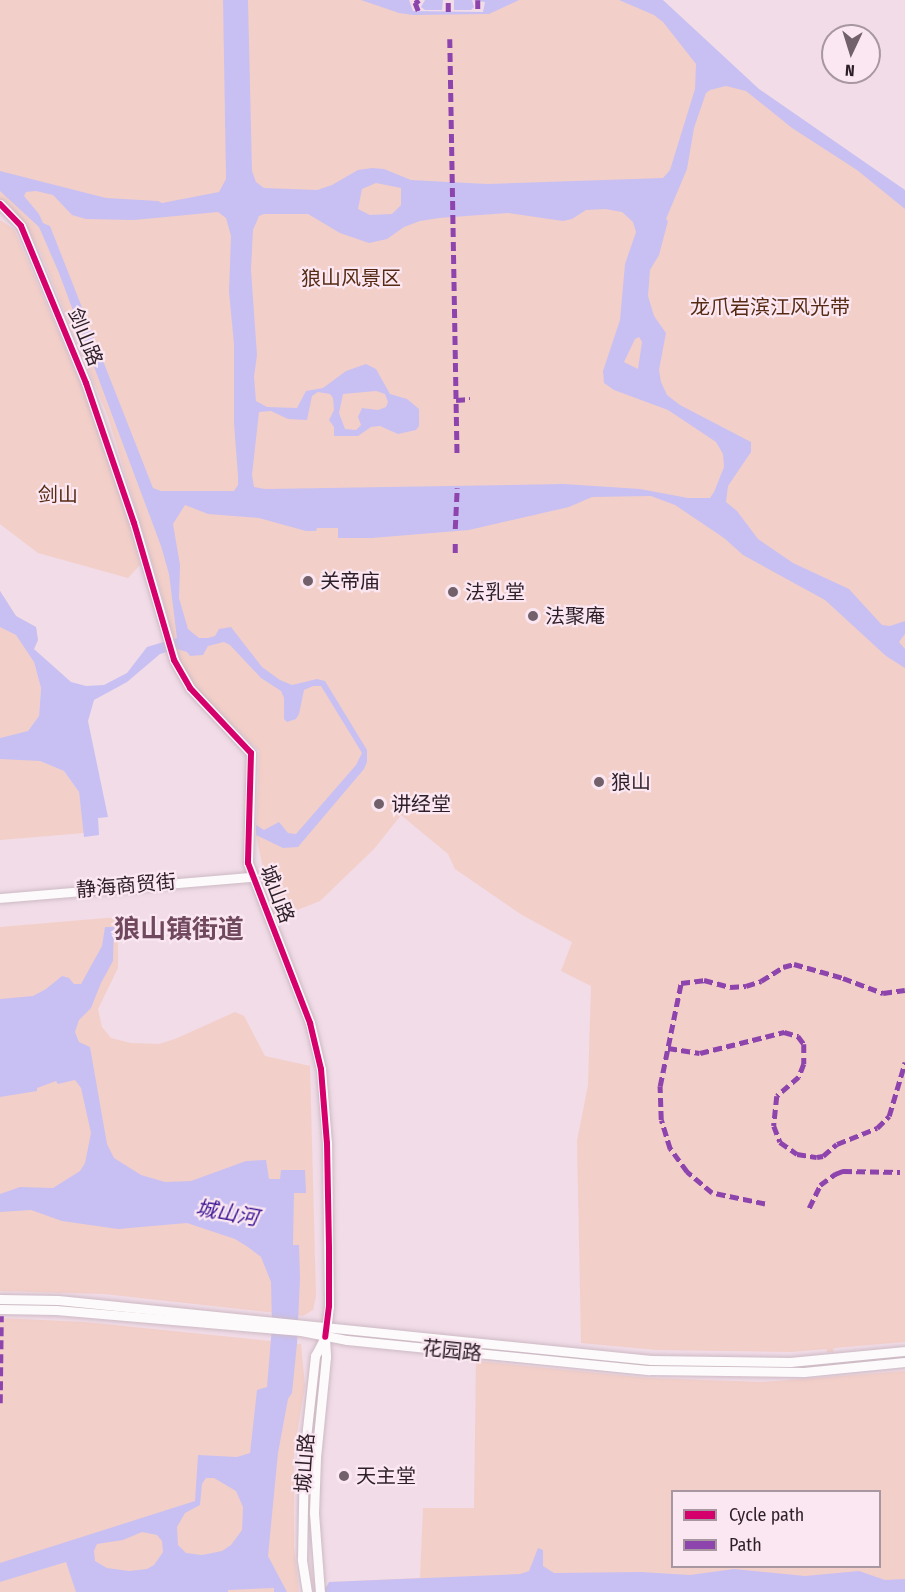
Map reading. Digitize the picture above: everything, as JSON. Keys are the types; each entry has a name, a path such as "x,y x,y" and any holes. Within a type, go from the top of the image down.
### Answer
{"main road":[{"name":"剑山路","path":"0,204 21,226 86,383 122,492"},
{"name":"城山路","path":"122,492 174,660 190,688 251,753 248,863 310,1023 321,1069 327,1143 329,1306 316,1458 314,1513 320,1590"},
{"name":"静海商贸街","path":"0,898 252,877"},
{"name":"花园路","path":"0,1299 58,1300 270,1325"},
{"name":"花园路","path":"0,1309 56,1310 302,1327 327,1325 651,1360 790,1362 905,1351"},
{"name":"花园路","path":"302,1327 325,1336 650,1370 804,1372 905,1362"},
{"name":"城山路","path":"307,1592 302,1559 304,1456 315,1356 325,1336"}],"green space":[{"name":"狼山风景区","path":"0,0 655,0 705,55 905,201 905,1342 834,1348 833,1352 827,1352 827,1349 791,1352 657,1350 581,1343 577,1141 588,1085 591,986 561,971 572,942 522,915 455,869 448,854 401,815 374,849 320,901 297,910 286,910 266,883 256,835 259,751 192,685 180,665 161,592 108,417 41,254 26,226 11,207 0,199"},
{"name":"剑山","path":"0,220 14,229 82,387 131,529 140,565 128,578 38,553 0,524"},
{"path":"0,591 16,616 36,627 38,640 34,649 34,662 41,688 39,716 28,731 40,761 64,771 79,792 84,833 0,840"},
{"path":"118,917 118,968 98,1009 102,1027 111,1038 131,1043 159,1044 235,1012 244,1016 265,1056 310,1066 316,1296 313,1310 303,1316 104,1294 0,1291 0,927"},
{"path":"0,1318 85,1322 301,1344 305,1386 294,1451 294,1547 299,1592 0,1592"},
{"path":"476,1361 649,1378 762,1382 905,1371 905,1592 329,1592 329,1582 420,1578 423,1508 474,1508"}],"water":[{"path":"223,0 248,0 252,171 256,182 264,188 317,190 332,185 358,170 372,168 384,169 411,180 487,184 663,178 670,170 695,89 696,64 663,22 654,15 619,0 663,0 759,89 905,190 905,209 857,170 792,128 746,91 726,86 710,90 706,93 694,128 687,169 666,219 668,221 659,255 650,270 648,296 654,316 666,333 659,370 667,395 680,405 751,442 751,452 728,486 726,502 737,511 758,539 793,563 849,589 882,625 890,626 905,621 905,634 899,642 905,649 905,668 886,656 825,600 743,555 724,538 675,505 651,496 592,497 569,507 469,530 372,538 338,538 338,528 317,528 316,531 306,531 259,518 208,514 185,505 173,524 180,565 179,598 188,629 199,638 208,638 215,636 219,629 231,627 262,667 280,680 292,685 317,679 325,681 367,750 367,762 364,769 298,847 283,848 256,835 256,825 264,830 279,822 288,833 296,834 356,765 362,753 321,686 313,686 304,690 299,714 296,719 287,722 284,719 284,698 281,691 261,678 230,645 224,642 208,646 203,655 190,656 187,652 177,649 160,654 127,682 94,700 88,721 108,817 98,818 99,835 84,837 79,792 64,771 40,761 0,759 0,738 28,731 39,716 41,688 34,662 16,635 0,627 0,591 16,616 36,627 38,640 34,649 71,682 86,686 104,685 127,673 147,647 177,638 169,574 161,546 59,273 39,227 0,191 0,171 106,198 162,203 219,192 226,179","holes":["376,183 401,188 401,205 392,214 370,215 358,209 362,189","36,191 53,195 72,215 86,219 134,220 218,212 226,218 231,236 229,292 234,344 234,423 238,476 238,485 234,491 161,491 153,488 50,226 43,223 39,214 24,196 26,192","605,209 622,212 633,222 636,232 625,264 620,320 603,371 604,383 614,390 668,410 716,442 723,454 724,467 710,498 688,498 640,489 564,484 265,489 254,487 252,475 259,412 271,411 288,419 307,420 312,396 318,392 330,394 333,398 334,410 329,420 334,427 334,436 358,436 371,427 380,426 398,434 416,430 419,426 419,409 407,399 390,394 376,369 366,364 346,371 323,388 306,391 297,408 267,407 256,401 254,377 257,355 251,270 253,230 259,216 308,214 340,233 369,243 387,239 404,227 420,221 439,218 508,213 563,221 572,219 586,210","639,337 642,342 638,369 624,362 635,339","376,391 385,394 388,402 386,407 378,410 362,408 358,417 361,425 356,430 345,429 339,413 343,394"]},
{"path":"361,0 519,0 489,14 413,15 399,13"},
{"name":"城山河","path":"105,927 114,927 113,961 91,1008 79,1020 75,1032 79,1042 90,1047 107,1144 114,1158 141,1175 165,1182 191,1181 246,1161 266,1160 269,1179 280,1179 281,1170 305,1170 306,1193 294,1193 293,1245 299,1245 300,1278 297,1344 292,1393 288,1399 278,1453 268,1556 287,1592 274,1592 274,1588 228,1590 228,1592 76,1592 66,1562 0,1582 0,1563 195,1501 198,1455 237,1457 250,1453 257,1390 267,1387 272,1326 271,1282 261,1257 248,1247 235,1239 187,1223 118,1229 62,1221 31,1210 0,1212 0,1194 20,1187 53,1188 80,1171 85,1163 91,1133 81,1088 75,1080 58,1084 56,1081 37,1088 37,1091 0,1097 0,999 33,996 62,976 69,978 74,984 81,984 102,946","holes":["206,1478 214,1478 236,1491 243,1507 242,1530 231,1545 222,1551 202,1555 186,1553 178,1545 177,1527 185,1513 200,1505 202,1484","142,1532 157,1535 162,1541 163,1552 154,1565 147,1569 129,1571 107,1568 95,1561 94,1551 97,1544 123,1540"]},
{"path":"538,1548 543,1550 543,1566 554,1573 641,1572 690,1575 734,1569 805,1576 859,1571 885,1580 905,1579 905,1592 314,1592 327,1586 329,1582 520,1574 529,1571"}],"pier":[{"path":"409,0 425,0 421,7 425,10 442,10 443,0 454,0 454,10 471,10 474,7 472,0 485,2 483,12 413,11"}],"marked path":[{"path":"418,11 415,3 419,0"},
{"path":"448,0 448,12"},
{"path":"478,0 478,12"},
{"path":"450,39 457,457"},
{"path":"456,400 470,399"},
{"path":"455,529 457,488"},
{"path":"455,541 455,553"},
{"path":"765,1204 712,1193 687,1172 670,1149 661,1120 660,1086 681,983 704,980 730,987 746,986 761,981 783,967 794,964 843,978 883,993 905,990"},
{"path":"668,1048 700,1053 784,1032 798,1036 804,1044 804,1064 799,1077 777,1096 774,1126 780,1142 797,1154 817,1157 823,1156 837,1144 877,1128 889,1116 905,1062"},
{"path":"809,1208 820,1185 835,1174 843,1171 900,1172"},
{"path":"0,1403 1,1316"}],"cycle path":[{"path":"0,204 21,226 86,383 134,523 174,660 190,688 251,753 248,863 310,1023 321,1069 327,1143 329,1249 329,1306 325,1337"}],"place":[{"name":"关帝庙","path":"308,581"},
{"name":"法乳堂","path":"453,592"},
{"name":"法聚庵","path":"533,616"},
{"name":"狼山","path":"599,782"},
{"name":"讲经堂","path":"379,804"},
{"name":"天主堂","path":"344,1476"}],"district":[{"name":"狼山镇街道","path":"179,930"}],"park label":[{"name":"龙爪岩滨江风光带","path":"770,307"}]}
